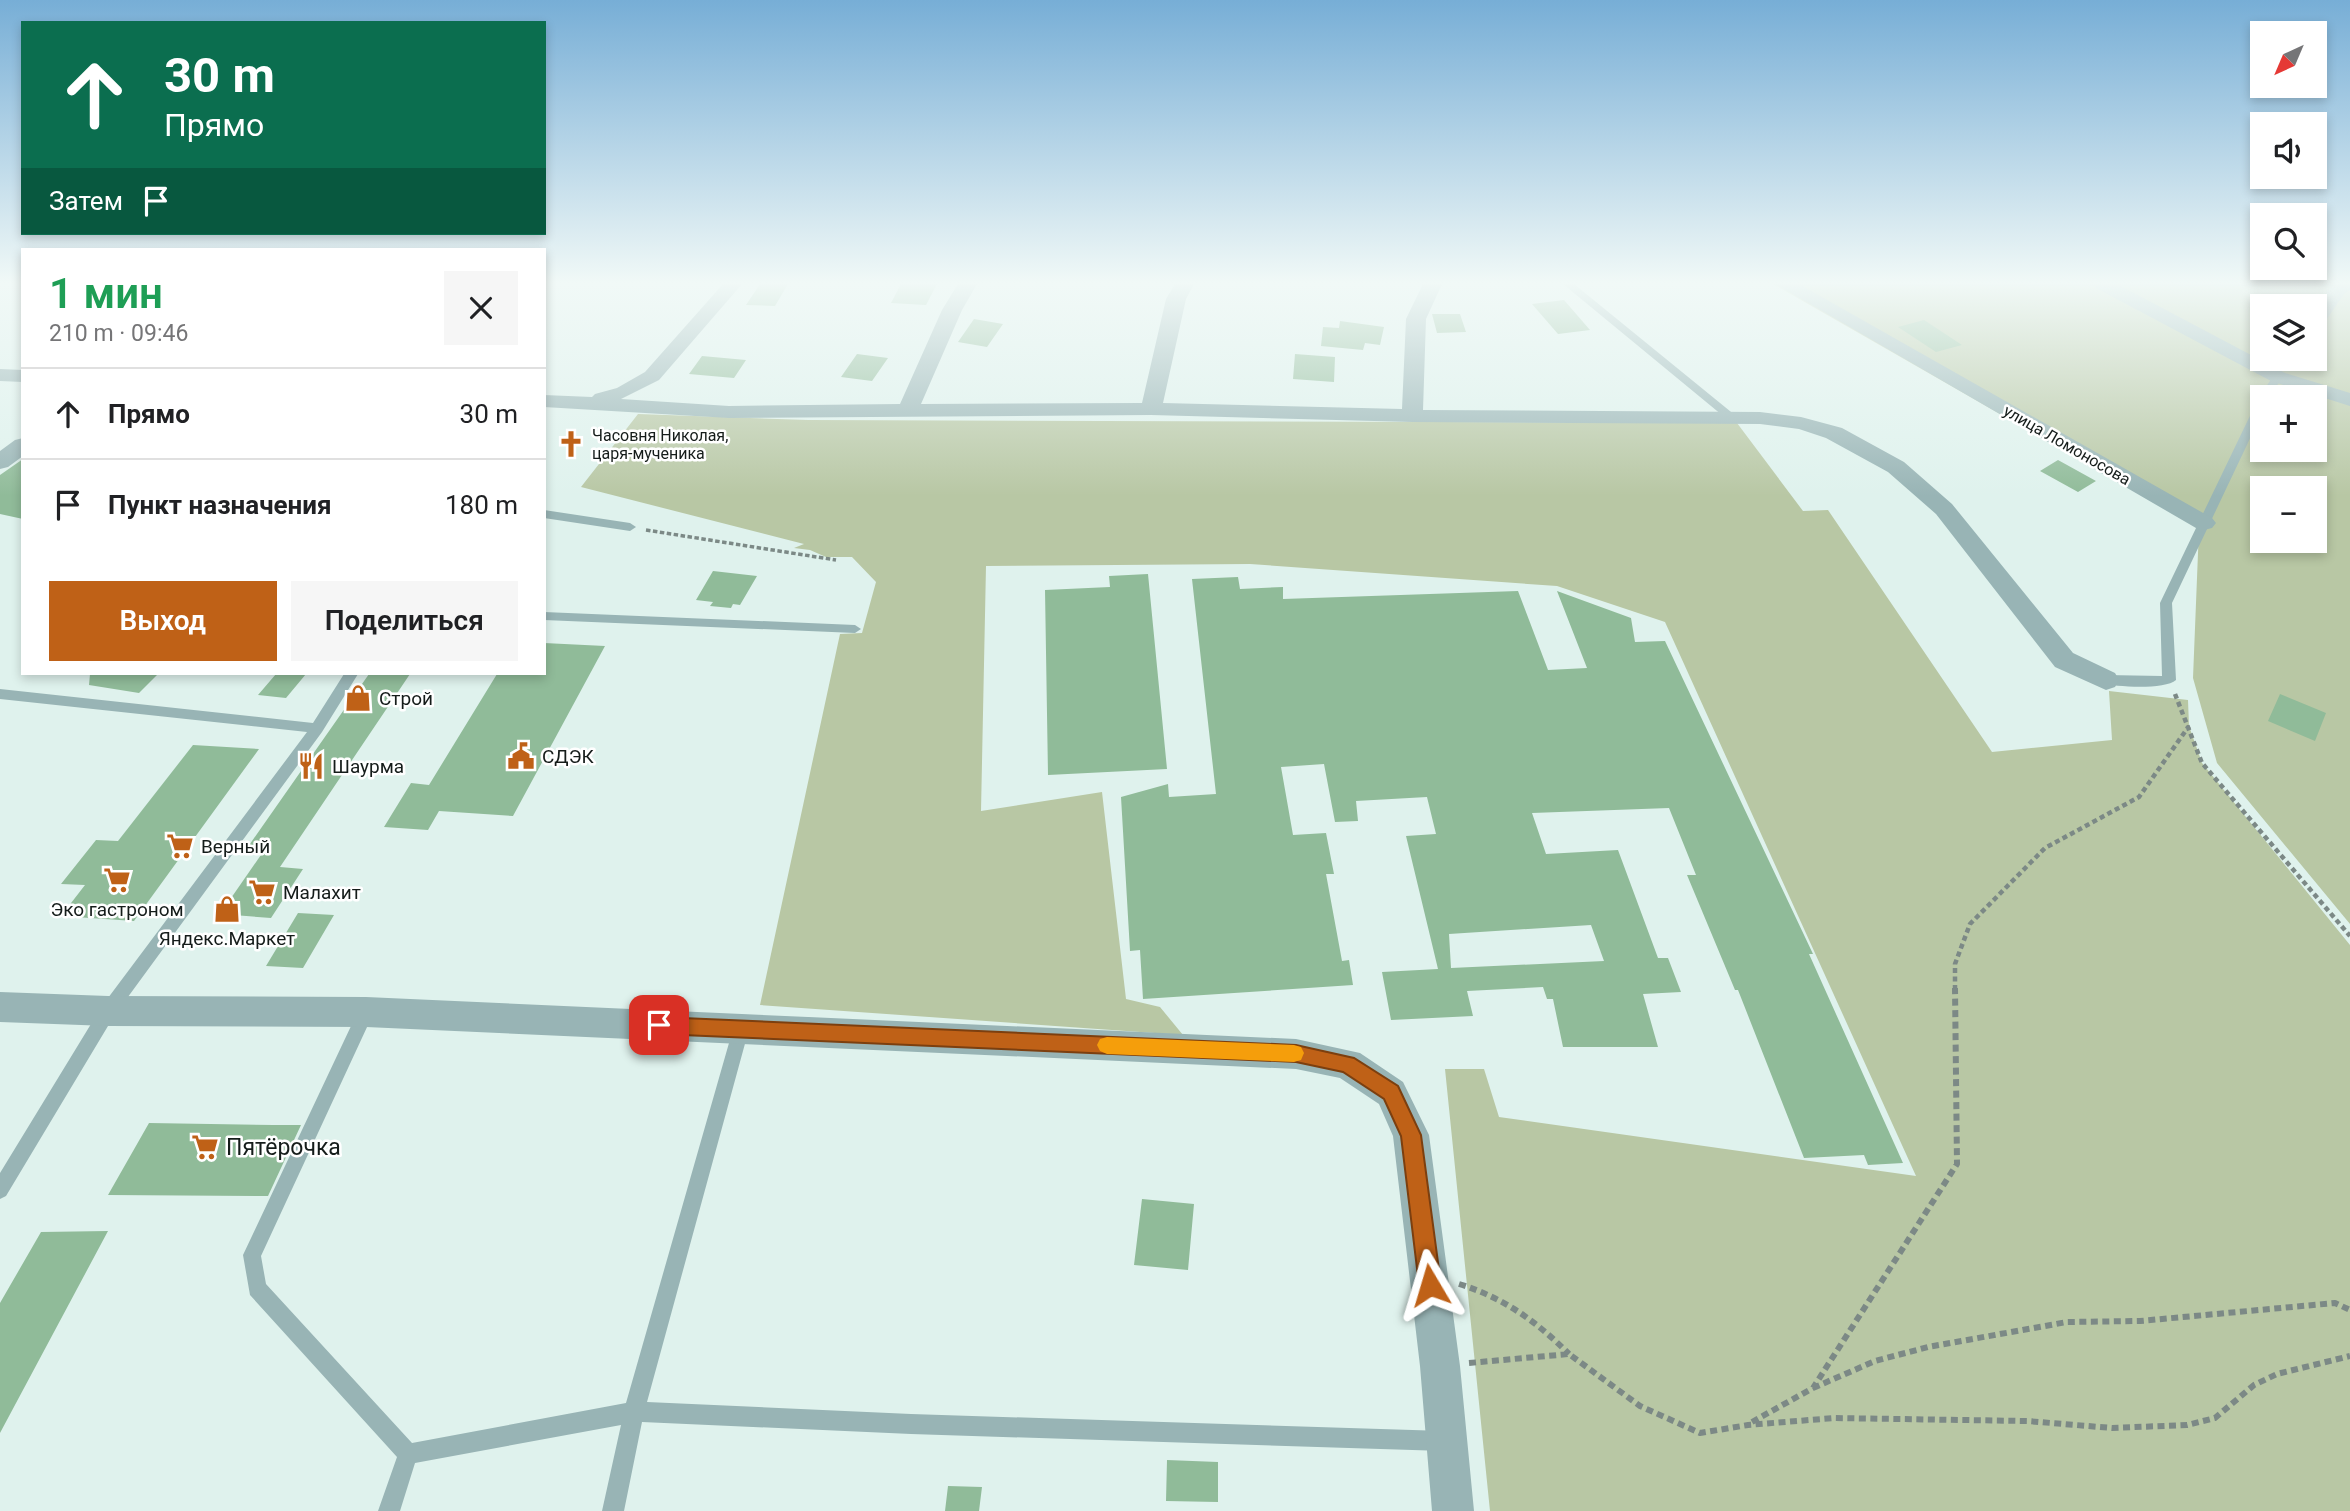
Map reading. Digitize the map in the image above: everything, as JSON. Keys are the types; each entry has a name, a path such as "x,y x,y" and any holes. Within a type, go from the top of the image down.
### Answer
{"street":[{"path":"586,402 624,392 652,376 671,355"},
{"path":"907,412 932,355"},
{"path":"1151,409 1164,355"},
{"path":"1412,416 1415,355"},
{"name":"улица Ломоносова","path":"1909,355 2204,523"},
{"path":"2236,355 2278,377 2350,400"},
{"path":"2278,377 2282,371"},
{"path":"0,375 21,376"},
{"path":"546,401 586,402 618,408 729,412 1151,409 1412,416 1760,418 1801,423 1833,433 1896,467 1944,509 2064,660 2106,680"},
{"path":"0,462 21,446"},
{"path":"3,1013 366,1012 1296,1054 1348,1064 1391,1093 1411,1135 1440,1366 1453,1511"}],"lane":[{"path":"1655,355 1732,418"},
{"path":"2272,385 2278,377"},
{"path":"2106,680 2169,680 2166,603 2250,426"},
{"path":"546,513 630,527"},
{"path":"546,616 855,629"},
{"path":"0,1190 108,1011 317,728 350,675"},
{"path":"0,694 317,728"},
{"path":"366,1012 252,1255 257,1288 408,1454"},
{"path":"613,1511 634,1412 741,1029"},
{"path":"408,1454 634,1412 925,1425 1445,1441"},
{"path":"389,1511 408,1454"}],"path":[{"path":"630,527 836,560"},
{"path":"2169,680 2202,762 2350,936"},
{"path":"1813,1388 1958,1164 1955,964 1970,924 2045,848 2139,797 2189,726"},
{"path":"1427,1258 1447,1281 1498,1297 1534,1318 1570,1354 1640,1406 1700,1433 1748,1424 1834,1418 2027,1421 2112,1428 2187,1425 2215,1418 2253,1385 2277,1374 2350,1356"},
{"path":"1748,1424 1813,1388 1875,1361 1928,1348 2067,1322 2140,1321 2335,1303 2350,1310"},
{"path":"1440,1366 1570,1354"}],"green space":[{"path":"1896,355 2250,355 2250,371 2327,371 2327,355 2350,355 2350,924 2217,763 2193,678 2199,528"},
{"path":"638,414 808,420 1737,423 1803,511 1828,510 1992,752 2112,740 2109,691 2188,700 2189,726 2202,763 2350,945 2350,1511 1490,1511 1445,1069 1484,1069 1499,1117 1916,1176 1665,622 1557,586 1250,564 986,566 981,811 1102,792 1126,999 1160,1007 1183,1035 760,1005 840,634 862,633 876,582 852,557 826,557 810,550 794,548 804,544 581,487"}],"building":[{"path":"857,355 888,358 872,381 841,377"},
{"path":"1295,355 1335,357 1334,382 1293,379"},
{"path":"702,356 746,360 734,378 689,374"},
{"path":"21,460 21,519 0,514 0,475"},
{"path":"2058,460 2096,481 2078,492 2040,471"},
{"path":"713,571 757,576 740,605 733,604 731,608 710,606 713,602 696,600"},
{"path":"1148,574 1167,769 1048,775 1045,590 1110,587 1109,576"},
{"path":"1238,577 1240,589 1283,587 1283,599 1518,591 1548,670 1587,668 1557,591 1631,618 1635,642 1665,641 1813,954 1809,954 1903,1163 1868,1165 1864,1155 1804,1158 1738,990 1735,990 1687,875 1696,875 1669,808 1532,813 1546,854 1618,850 1658,958 1668,958 1681,992 1643,994 1658,1047 1563,1047 1553,999 1547,999 1543,987 1467,991 1473,1016 1391,1020 1382,972 1438,969 1406,836 1436,834 1427,797 1356,801 1358,821 1335,822 1324,764 1281,767 1293,835 1326,833 1334,874 1326,874 1342,961 1349,960 1353,985 1143,999 1140,950 1130,951 1121,797 1168,784 1169,797 1216,794 1192,579","holes":["1591,925 1604,961 1451,968 1449,934"]},
{"path":"546,643 605,646 513,816 439,811 428,830 384,827 411,783 429,785 496,675 546,675"},
{"path":"90,675 157,675 139,693 89,685"},
{"path":"275,675 305,675 286,698 258,695"},
{"path":"368,675 409,675 280,867 303,869 271,918 220,914 263,852 245,851"},
{"path":"2280,694 2326,713 2315,741 2268,721"},
{"path":"193,745 259,749 134,921 61,916 85,885 61,884 96,840 118,841"},
{"path":"298,913 334,915 303,968 266,966"},
{"path":"149,1123 301,1125 268,1196 108,1195"},
{"path":"1142,1199 1194,1204 1188,1270 1134,1265"},
{"path":"108,1231 0,1433 0,1303 41,1232"},
{"path":"1167,1460 1218,1462 1218,1502 1166,1501"},
{"path":"948,1486 982,1487 979,1511 945,1511"}],"slow traffic":[{"path":"1107,1045 1294,1053"}],"place":[{"name":"Часовня Николая, царя-мученика","path":"571,444"},
{"name":"Строй","path":"358,698"},
{"name":"СДЭК","path":"521,756"},
{"name":"Шаурма","path":"311,766"},
{"name":"Верный","path":"180,846"},
{"name":"Эко гастроном","path":"117,880"},
{"name":"Малахит","path":"262,892"},
{"name":"Яндекс.Маркет","path":"227,909"},
{"name":"Пятёрочка","path":"205,1147"}],"route":[{"path":"659,1025 1296,1054 1348,1064 1391,1093 1411,1135 1430,1285"}]}
